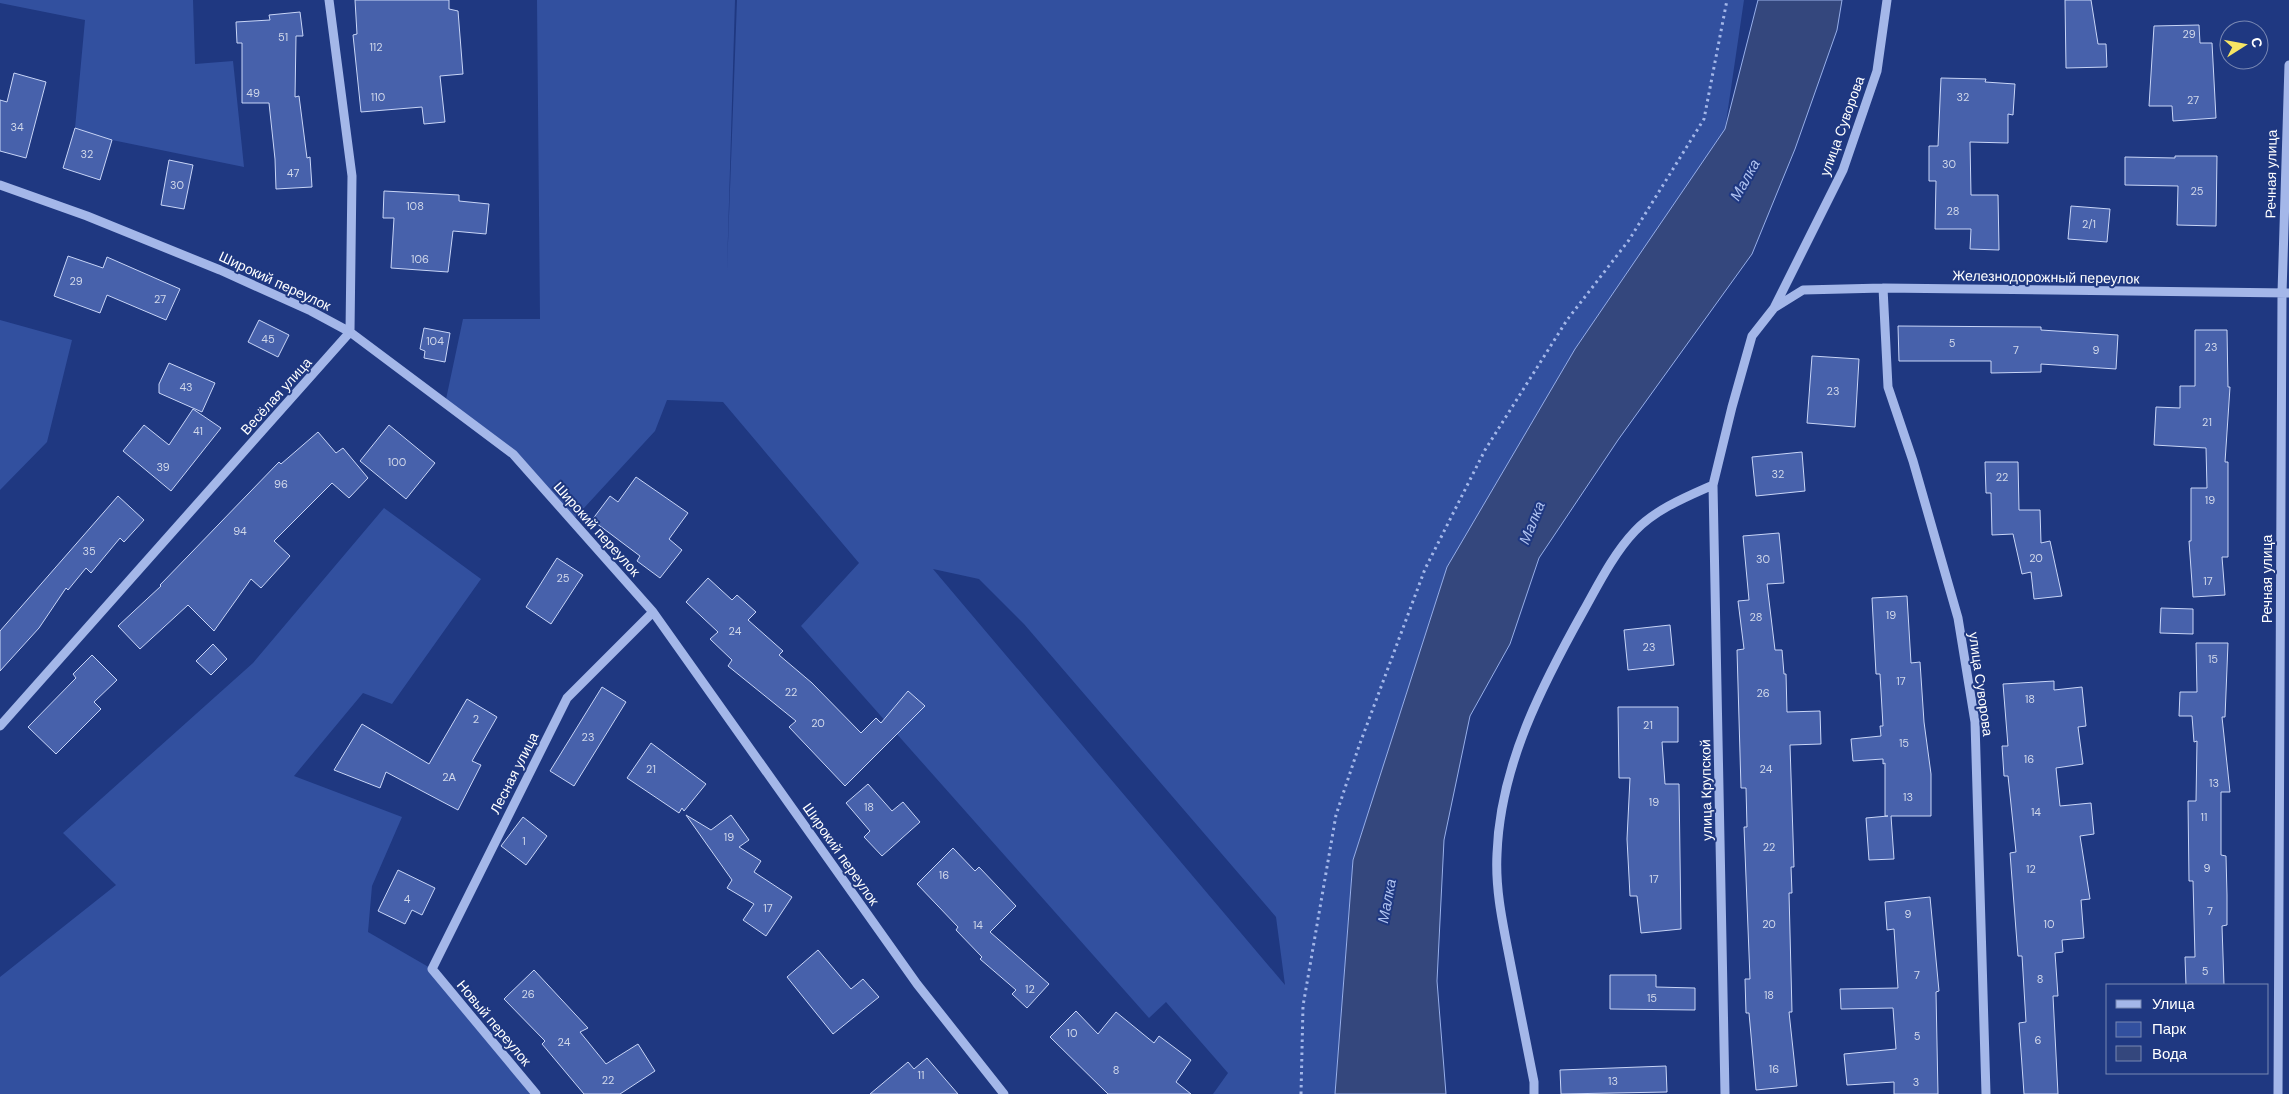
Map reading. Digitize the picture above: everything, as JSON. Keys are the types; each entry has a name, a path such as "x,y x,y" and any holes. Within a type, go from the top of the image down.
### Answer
{"street":[{"path":"329,0 352,176 350,332"},
{"name":"улица Суворова","path":"1774,308 1843,170 1877,70 1887,0"},
{"name":"Речная улица","path":"2278,1094 2289,65"},
{"name":"Широкий переулок","path":"0,185 87,216 220,270 350,332 512,454 653,612 917,984 1004,1094"},
{"name":"улица Суворова","path":"1883,288 1888,387 1913,462 1958,618 1975,722 1986,1094"},
{"name":"Железнодорожный переулок","path":"1774,308 1803,290 1883,288 2286,293"},
{"name":"улица Крупской","path":"1725,1094 1713,485 1752,336 1774,308"},
{"name":"Весёлая улица","path":"0,726 350,332"},
{"path":"1534,1094 1534,1082 1499,906 1497,854 1502,804 1515,757 1531,713 1557,657 1611,563 1636,530 1672,504 1713,485"},
{"name":"Лесная улица","path":"432,969 567,698 653,612"},
{"name":"Новый переулок","path":"432,969 536,1094"}],"path":[{"path":"1301,1094 1303,1006 1336,815 1359,746 1426,569 1485,450 1567,320 1629,240 1704,119 1727,0"}],"green space":[{"path":"0,0 193,0 195,64 233,61 244,167 112,140 75,128 85,20 0,3"},
{"path":"537,0 735,0 727,270 737,0 1744,0 1725,129 1575,349 1447,567 1353,860 1335,1094 1213,1094 1228,1073 1166,1002 1149,1018 801,626 859,563 723,402 667,400 655,431 572,521 513,454 445,404 463,319 540,319","holes":["933,569 979,579 1024,624 1276,917 1285,985"]},
{"path":"0,320 72,340 47,442 0,490"},
{"path":"384,508 481,579 392,704 363,693 294,776 402,817 372,886 368,932 432,969 536,1094 0,1094 0,977 116,885 63,833 253,663"}],"water":[{"name":"Малка","path":"1758,0 1842,0 1837,30 1795,149 1752,254 1618,440 1539,558 1510,644 1470,716 1444,840 1437,981 1446,1094 1335,1094 1353,860 1447,567 1575,349 1725,129"}],"building":[{"path":"355,0 449,0 449,9 458,11 463,74 440,76 445,122 424,124 422,107 361,112 353,35 357,34"},
{"path":"2065,0 2091,0 2098,44 2106,44 2107,67 2066,68"},
{"path":"300,12 303,36 296,36 295,97 299,96 307,158 310,157 312,187 276,189 269,103 242,103 242,43 237,43 236,22 270,20 269,15"},
{"path":"2199,25 2200,43 2212,43 2216,118 2173,121 2172,106 2149,106 2154,26"},
{"path":"14,73 46,82 26,158 0,151 0,100 7,102"},
{"path":"1941,78 1986,79 1985,82 2015,84 2013,115 2008,114 2008,143 1970,142 1971,195 1998,195 1999,250 1970,249 1971,229 1935,229 1936,181 1929,181 1929,146 1938,146"},
{"path":"75,128 112,140 100,180 63,168"},
{"path":"2175,156 2217,156 2216,226 2177,225 2178,186 2125,185 2125,157 2175,158"},
{"path":"169,160 193,165 184,209 161,205"},
{"path":"384,191 459,195 459,201 489,204 486,234 453,231 448,272 391,268 394,218 383,218"},
{"path":"2071,206 2110,209 2107,242 2068,239"},
{"path":"68,256 103,268 107,257 180,289 166,320 107,295 100,313 54,296"},
{"path":"259,320 289,335 278,357 248,342"},
{"path":"1898,326 2041,327 2041,330 2118,335 2116,369 2041,364 2041,372 1991,373 1991,361 1899,361"},
{"path":"424,328 450,333 445,362 424,358 425,351 420,349"},
{"path":"2195,330 2227,330 2228,387 2230,387 2225,462 2228,462 2228,557 2222,557 2225,595 2193,597 2189,541 2191,541 2191,488 2207,488 2206,448 2154,445 2156,407 2180,408 2180,386 2195,386"},
{"path":"1812,356 1859,359 1855,427 1807,423"},
{"path":"169,363 215,383 202,412 159,393 159,384"},
{"path":"193,409 221,428 171,491 123,451 144,425 169,445"},
{"path":"389,425 435,463 406,499 360,461"},
{"path":"318,432 336,453 343,448 368,478 349,498 332,483 274,541 290,556 261,588 251,579 214,631 188,605 140,649 118,626 161,586 279,462 281,464"},
{"path":"1802,452 1805,491 1756,496 1752,457"},
{"path":"1985,462 2018,462 2019,510 2040,510 2041,543 2050,541 2062,596 2034,599 2031,572 2022,574 2013,534 1992,535 1991,493 1986,493"},
{"path":"636,477 688,513 669,539 682,550 660,578 637,561 640,556 592,520 610,496 618,502"},
{"path":"118,496 144,520 124,542 120,538 91,573 86,568 68,590 66,588 39,628 0,671 0,631"},
{"path":"1779,533 1784,583 1767,584 1775,650 1782,650 1784,674 1786,674 1787,712 1820,711 1821,744 1790,745 1794,867 1791,867 1792,893 1789,893 1792,1012 1789,1012 1797,1086 1756,1090 1749,1013 1746,1013 1745,979 1750,979 1744,827 1747,827 1746,788 1741,788 1737,650 1744,649 1738,601 1749,600 1743,536"},
{"path":"557,558 583,575 551,624 526,607"},
{"path":"708,578 732,600 737,595 756,612 748,620 783,651 779,655 812,683 861,733 876,718 881,723 908,691 925,706 845,786 789,727 796,721 728,666 732,660 710,639 718,632 686,602"},
{"path":"1907,596 1911,663 1920,662 1924,722 1931,774 1931,816 1891,816 1894,859 1869,860 1866,818 1888,816 1885,816 1885,763 1883,764 1883,759 1853,761 1851,739 1881,736 1880,726 1883,726 1880,674 1876,674 1872,598"},
{"path":"2161,608 2193,609 2193,634 2160,633"},
{"path":"1670,625 1674,665 1628,670 1624,630"},
{"path":"2196,643 2228,643 2225,717 2222,717 2230,792 2221,792 2221,855 2226,856 2227,895 2227,925 2222,926 2224,984 2186,984 2185,957 2195,957 2193,881 2189,881 2188,801 2196,801 2197,741 2194,742 2192,716 2179,716 2180,692 2197,692"},
{"path":"213,644 227,659 211,675 196,661"},
{"path":"92,655 117,680 94,702 101,709 56,754 28,727 76,678 73,674"},
{"path":"2054,681 2054,690 2082,687 2086,726 2078,727 2083,764 2056,768 2060,806 2091,803 2094,834 2080,836 2090,899 2081,900 2084,938 2062,940 2063,952 2055,953 2058,996 2053,996 2058,1094 2024,1094 2019,1023 2026,1022 2022,956 2018,956 2010,853 2016,852 2008,776 2004,776 2002,746 2008,746 2003,684"},
{"path":"602,687 626,702 574,786 550,771"},
{"path":"467,699 497,717 472,761 481,765 458,810 386,772 380,788 334,770 362,724 429,764"},
{"path":"1618,707 1678,707 1678,742 1662,742 1665,784 1679,784 1681,929 1641,933 1637,896 1630,896 1627,839 1630,778 1619,778"},
{"path":"651,743 706,784 684,811 682,808 679,813 627,778"},
{"path":"868,784 892,811 903,802 920,822 882,856 864,837 870,831 846,803"},
{"path":"686,815 711,830 731,815 749,840 739,847 761,861 754,872 792,897 766,936 743,920 754,904 727,888 732,880"},
{"path":"523,817 547,836 526,865 501,846"},
{"path":"953,848 975,871 979,867 1016,906 990,932 1049,984 1027,1008 1012,994 1016,990 980,959 982,957 956,930 958,927 917,884"},
{"path":"398,870 435,888 422,915 412,910 405,924 378,911"},
{"path":"1930,897 1939,991 1936,992 1938,1094 1894,1094 1894,1082 1847,1085 1844,1054 1896,1049 1893,1008 1841,1009 1840,989 1898,988 1894,929 1887,930 1885,902"},
{"path":"818,950 851,989 863,979 879,997 833,1034 787,977"},
{"path":"534,970 588,1028 580,1032 606,1064 638,1044 655,1071 620,1094 584,1094 542,1044 545,1041 504,999"},
{"path":"1610,975 1656,975 1656,987 1695,988 1695,1010 1610,1009"},
{"path":"1076,1011 1098,1034 1116,1012 1154,1043 1159,1036 1191,1060 1176,1082 1191,1094 1108,1094 1050,1037"},
{"path":"927,1058 958,1094 870,1094 908,1062 914,1069"},
{"path":"1666,1066 1667,1092 1561,1094 1560,1070"}]}
